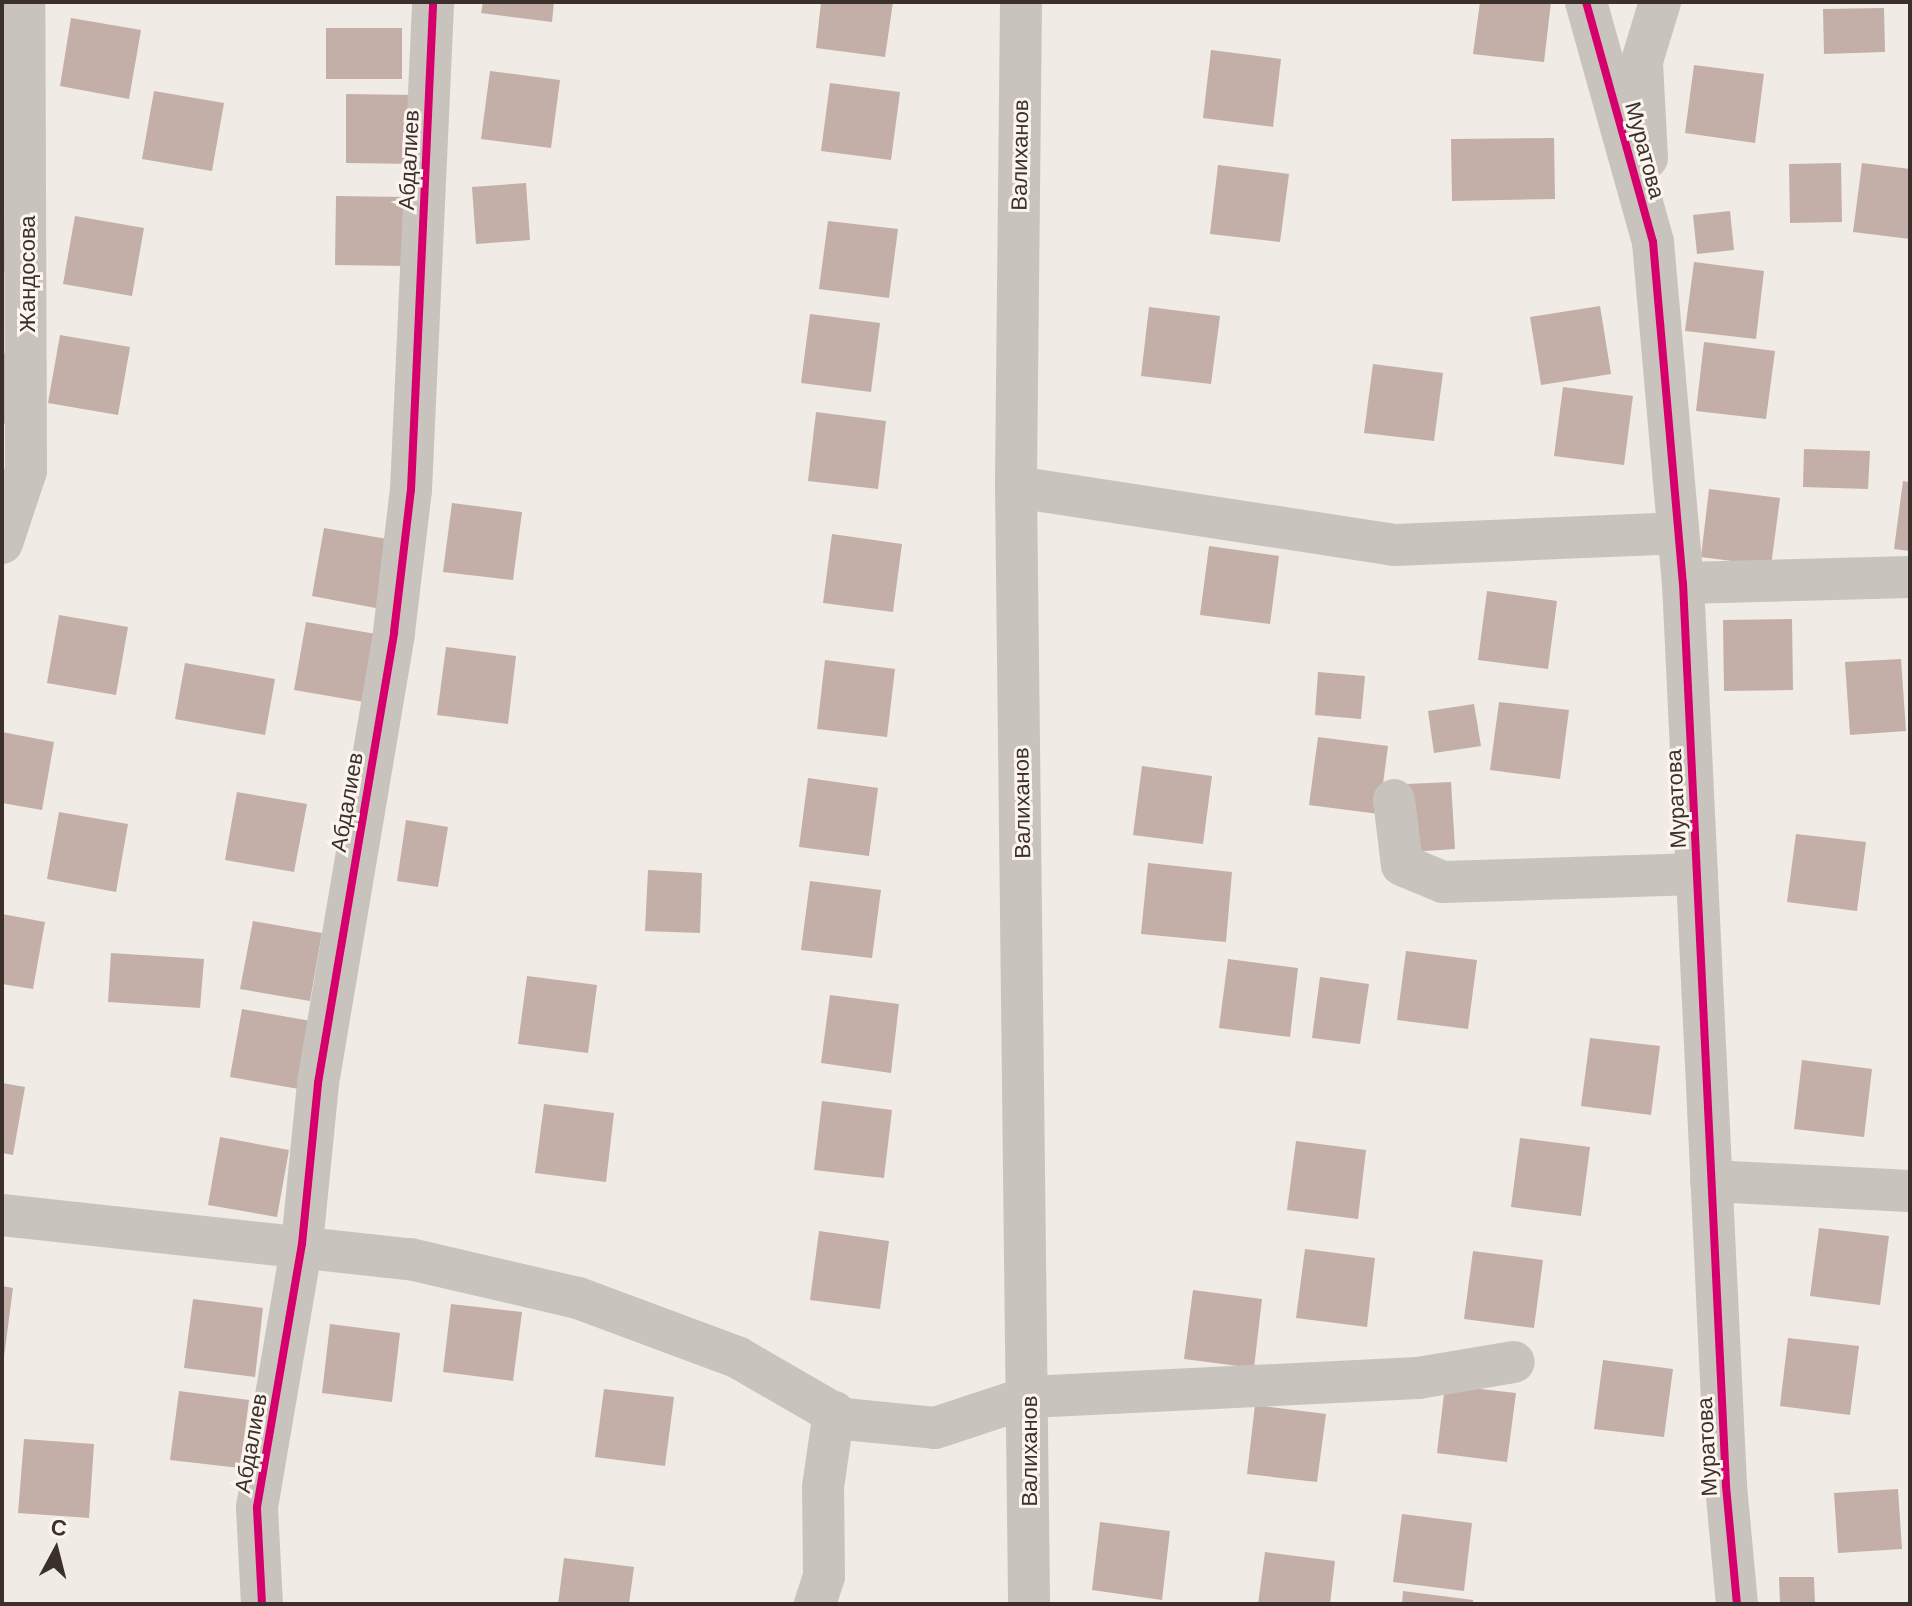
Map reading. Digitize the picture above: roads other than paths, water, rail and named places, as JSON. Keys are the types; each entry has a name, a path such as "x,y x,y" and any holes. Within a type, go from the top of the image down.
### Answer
{"street":[{"name":"Жандосова","path":"2,543 11,499 26,471 28,298 24,2"},
{"name":"Абдалиев","path":"262,1604 257,1507 302,1244 318,1083 394,632 411,490 433,2"},
{"name":"Валиханов","path":"1021,2 1016,487 1029,1397 1029,1604"},
{"name":"Муратова","path":"1586,2 1653,242"},
{"name":"Муратова","path":"1660,2 1642,61 1653,242 1676,533 1683,583 1711,1181 1737,1604"},
{"path":"1016,487 1395,545 1676,533"},
{"path":"1683,583 1910,577"},
{"path":"1394,800 1402,865 1443,882 1697,874"},
{"path":"1711,1181 1910,1191"},
{"path":"2,1215 302,1244 410,1259 578,1298 737,1357 844,1419 935,1428 1029,1397 1418,1378 1514,1362"},
{"path":"815,1604 824,1577 823,1487 834,1412"}]}
